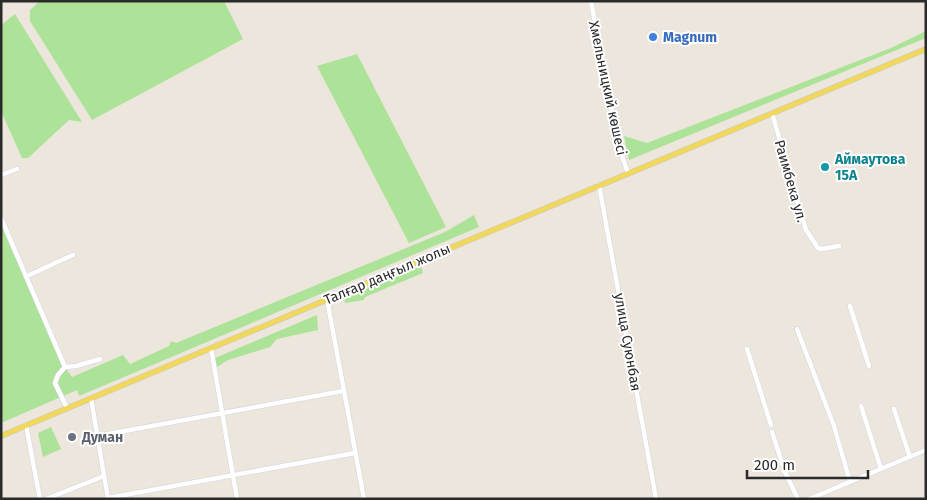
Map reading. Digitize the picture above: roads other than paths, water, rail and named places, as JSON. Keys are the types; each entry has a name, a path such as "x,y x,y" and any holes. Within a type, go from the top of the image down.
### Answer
{"main road":[{"name":"Талғар даңғыл жолы","path":"1,436 926,49"}],"street":[{"name":"Хмельницкий көшесі","path":"591,1 611,107 628,173"},
{"name":"Раимбека ул.","path":"772,113 806,230 816,246 821,249 839,246"},
{"path":"1,175 16,169"},
{"name":"улица Суюнбая","path":"599,185 656,499"},
{"path":"1,218 65,368"},
{"path":"27,276 73,255"},
{"path":"328,299 343,392 364,499"},
{"path":"850,306 869,366"},
{"path":"797,329 834,426 850,482"},
{"path":"211,348 237,499"},
{"path":"748,349 771,424"},
{"path":"68,408 55,383 58,375 65,368 100,358"},
{"path":"97,436 343,392"},
{"path":"91,398 108,498 355,452"},
{"path":"861,406 881,469"},
{"path":"894,410 910,457"},
{"path":"26,425 40,499"},
{"path":"772,432 785,472 798,499"},
{"path":"809,499 926,450"},
{"path":"46,499 104,476"}],"place":[{"name":"Magnum","path":"653,37"},
{"name":"Аймаутова 15А","path":"825,167"},
{"name":"Думан","path":"72,437"}]}
